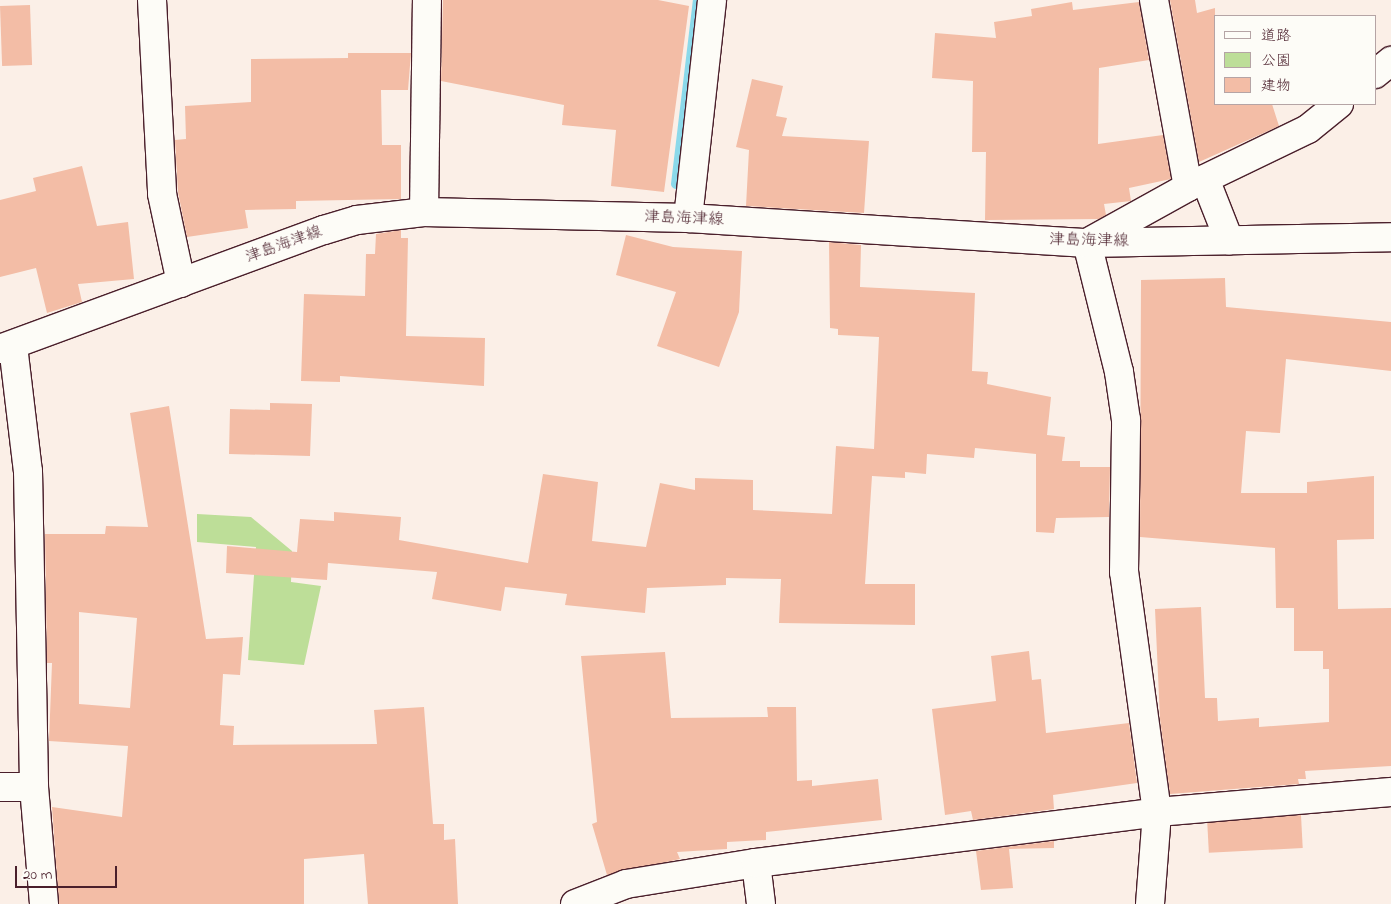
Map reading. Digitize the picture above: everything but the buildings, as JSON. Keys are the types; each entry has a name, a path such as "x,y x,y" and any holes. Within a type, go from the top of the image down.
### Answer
{"street":[{"path":"152,0 162,194 181,283"},
{"path":"424,212 427,0"},
{"path":"688,218 712,0"},
{"path":"1154,0 1197,183 1229,240"},
{"path":"1376,73 1391,61"},
{"path":"1150,904 1156,812 1124,572 1126,420 1087,243 1197,183 1308,129 1338,105"},
{"name":"津島海津線","path":"6,347 356,220 424,212 688,218 1087,243 1391,237"},
{"path":"6,347 28,471 34,788 44,904"},
{"path":"0,787 34,788"},
{"path":"575,904 626,884 756,863 1156,812 1391,792"},
{"path":"756,863 761,904"}],"green space":[{"path":"197,514 251,517 292,551 291,582 321,586 304,665 248,660 256,547 197,542"}],"waterway":[{"path":"676,184 698,0"}]}
